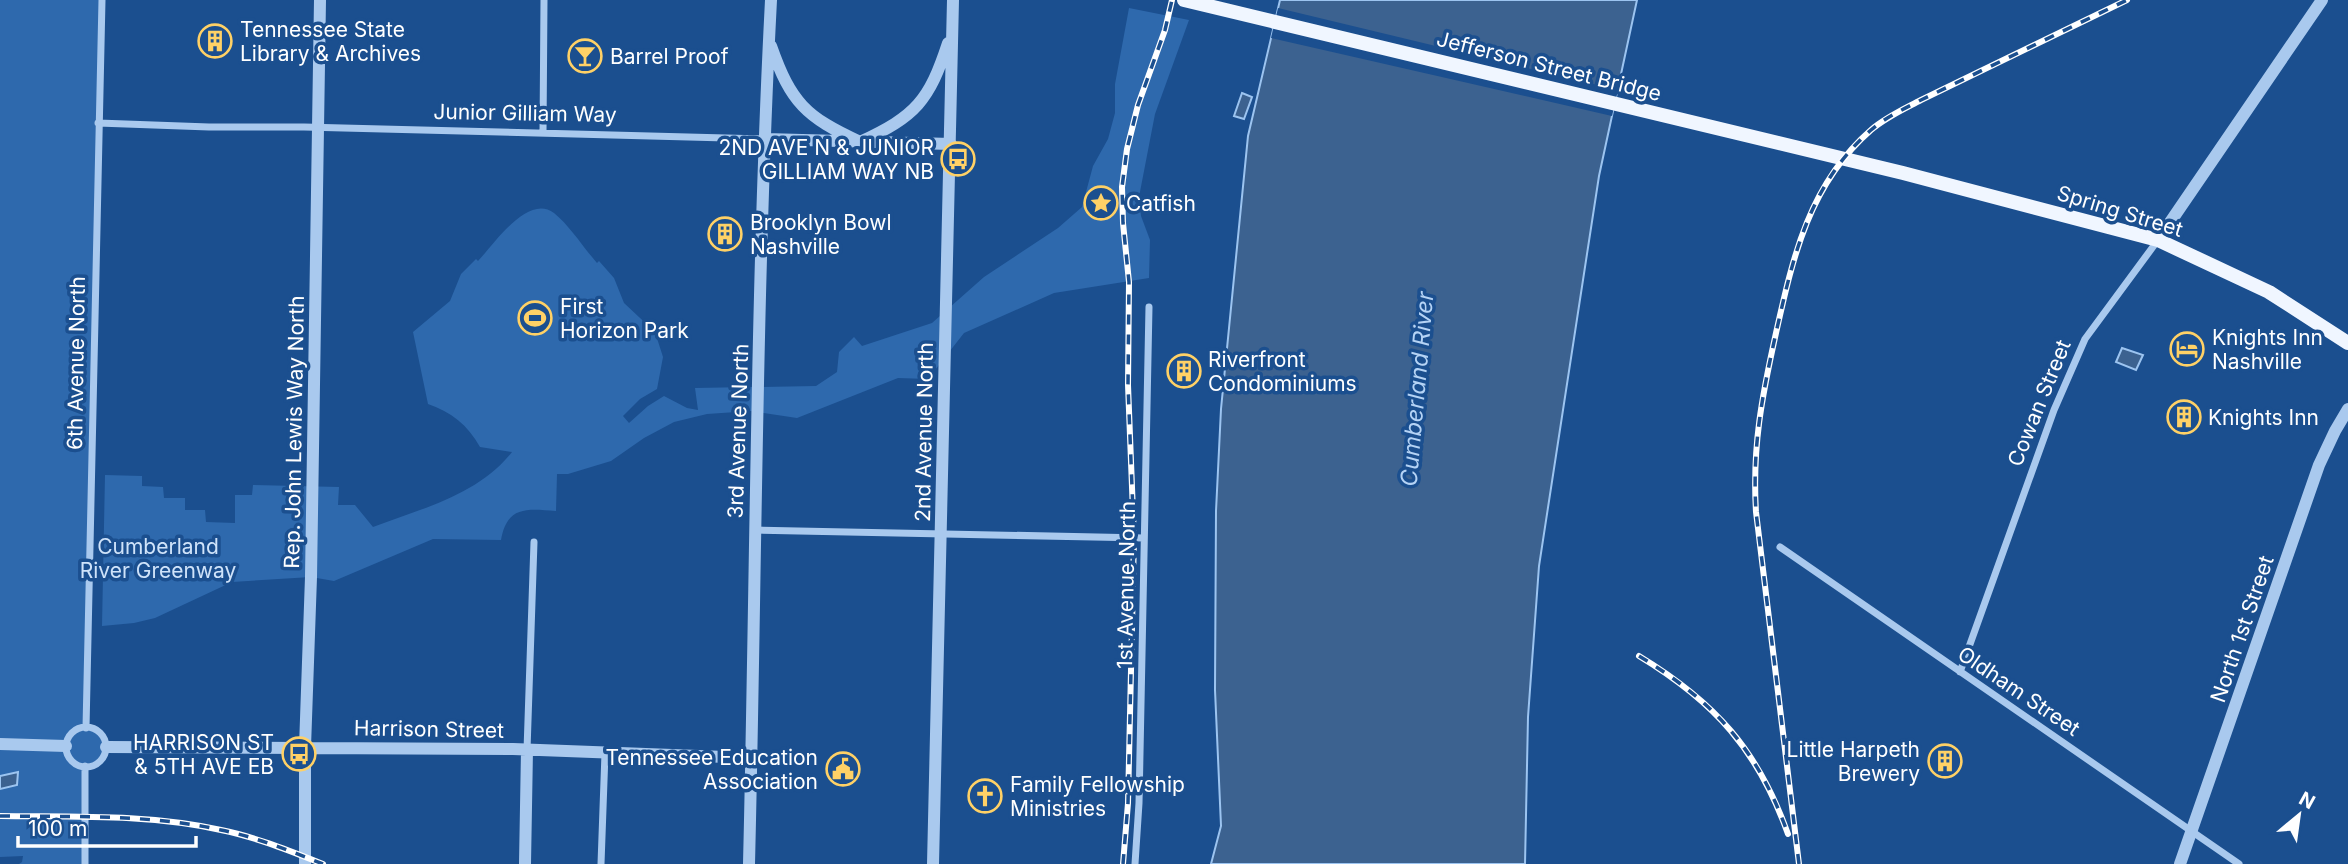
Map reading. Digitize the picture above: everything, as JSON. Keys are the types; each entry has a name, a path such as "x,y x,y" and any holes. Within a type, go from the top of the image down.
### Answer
{"main road":[{"name":"Jefferson Street Bridge","path":"1184,0 1903,173"},
{"name":"Spring Street","path":"1903,173 2158,240 2269,292 2348,343"}],"street":[{"name":"6th Avenue North","path":"86,728 102,0"},
{"name":"Rep. John Lewis Way North","path":"305,864 320,0"},
{"path":"543,133 544,0"},
{"name":"3rd Avenue North","path":"749,864 754,530 771,0"},
{"name":"2nd Avenue North","path":"933,864 953,0"},
{"name":"Cowan Street","path":"1960,672 2054,410 2085,339 2158,240 2322,0"},
{"path":"769,40 785,85 799,103 833,130 860,142 904,118 916,108 931,89 953,29"},
{"name":"Junior Gilliam Way","path":"98,123 951,144"},
{"name":"1st Avenue North","path":"1135,864 1139,803 1149,307"},
{"name":"North 1st Street","path":"2180,864 2319,465 2348,409"},
{"path":"754,530 1144,538"},
{"path":"525,864 534,542"},
{"name":"Oldham Street","path":"1780,547 2239,864"},
{"path":"86,728 99,732 106,747 100,761 85,766 70,759 66,746 74,731 86,728"},
{"path":"0,744 66,746"},
{"name":"Harrison Street","path":"106,747 527,750 752,758"},
{"path":"601,864 604,753"},
{"path":"85,766 85,864"}],"green space":[{"path":"0,0 102,0 89,728 102,735 106,750 100,760 85,766 85,864 19,864 23,856 0,857"},
{"name":"Cumberland River Greenway","path":"1129,8 1189,20 1155,114 1139,197 1141,216 1150,240 1149,278 1054,293 964,333 928,379 898,378 797,418 751,411 707,414 674,422 644,438 611,461 568,474 557,474 556,511 528,510 514,515 508,520 501,540 433,539 334,581 311,577 232,582 155,618 102,626 105,475 142,476 142,486 163,487 164,498 185,498 185,510 205,510 206,522 235,523 235,495 252,495 253,485 339,487 338,505 355,505 373,527 466,490 498,467 512,452 480,447 458,420 428,404 413,332 450,301 461,274 476,259 478,261 512,223 533,210 544,209 560,218 597,263 599,261 614,278 624,303 655,332 663,357 657,389 640,399 623,416 629,423 664,396 687,408 698,410 695,388 816,386 837,372 839,352 854,337 862,346 932,323 984,277 1058,228 1082,207 1093,166 1108,139 1115,113 1115,84"}],"water":[{"name":"Cumberland River","path":"1280,0 1637,0 1599,176 1539,566 1528,717 1525,864 1211,864 1221,826 1215,690 1216,511 1221,409 1248,136"},
{"path":"1242,93 1252,97 1244,119 1234,116"},
{"path":"2122,348 2143,355 2136,370 2116,362"},
{"path":"18,772 17,785 0,789 0,776"}],"pier":[{"path":"1278,8 1618,90 1612,116 1271,38"}],"railway":[{"path":"1123,864 1128,803 1134,538 1128,385 1129,282 1122,187 1127,149 1138,105 1165,30 1172,0"},
{"path":"1799,864 1756,512 1755,465 1766,378 1789,277 1807,223 1832,174 1850,151 1883,121 2127,0"},
{"path":"1639,656 1690,691 1731,731 1763,777 1788,834"},
{"path":"0,816 111,817 194,825 247,836 323,864"}],"place":[{"name":"Tennessee State Library & Archives","path":"215,41"},
{"name":"Barrel Proof","path":"585,56"},
{"name":"2ND AVE N & JUNIOR GILLIAM WAY NB","path":"958,159"},
{"name":"Catfish","path":"1101,203"},
{"name":"Brooklyn Bowl Nashville","path":"725,234"},
{"name":"First Horizon Park","path":"535,318"},
{"name":"Knights Inn Nashville","path":"2187,349"},
{"name":"Riverfront Condominiums","path":"1184,371"},
{"name":"Knights Inn","path":"2184,417"},
{"name":"HARRISON ST & 5TH AVE EB","path":"299,754"},
{"name":"Little Harpeth Brewery","path":"1945,761"},
{"name":"Tennessee Education Association","path":"843,769"},
{"name":"Family Fellowship Ministries","path":"985,796"}]}
